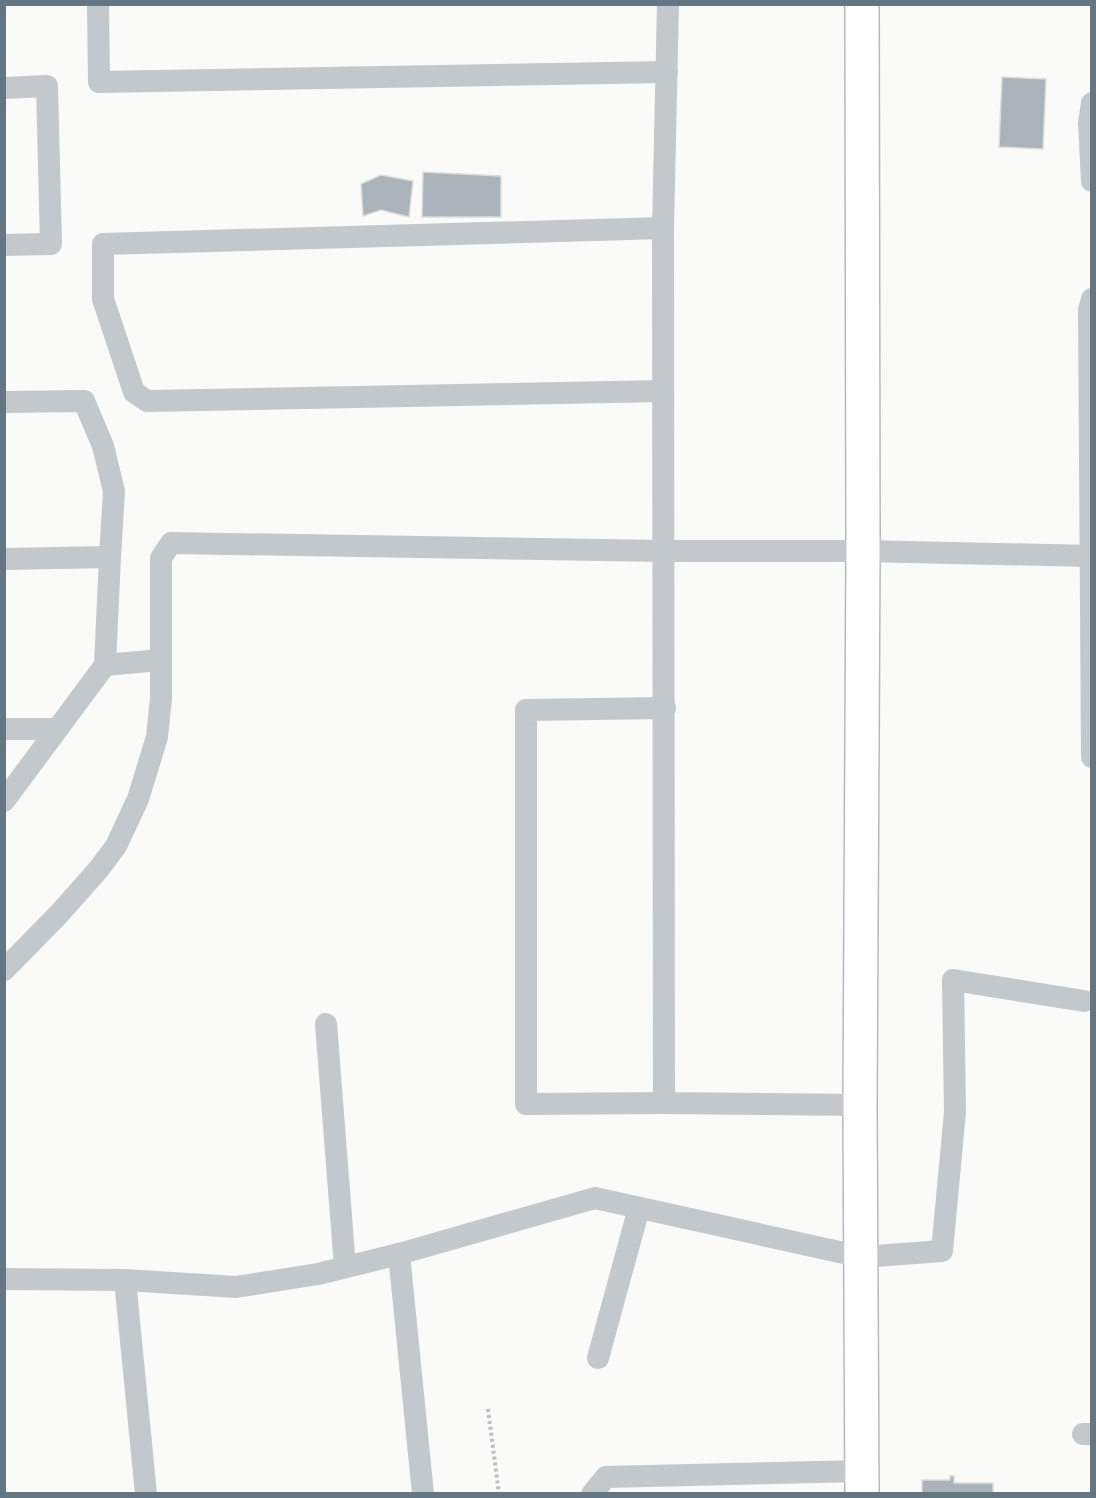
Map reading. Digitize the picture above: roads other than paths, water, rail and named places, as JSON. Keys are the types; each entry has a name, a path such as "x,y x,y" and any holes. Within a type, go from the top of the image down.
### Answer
{"street":[{"path":"98,4 99,82 667,72"},
{"path":"664,1103 663,228 668,4"},
{"path":"592,1494 606,1477 862,1482 860,1105 863,551 862,4"},
{"path":"4,88 47,86 51,244 4,245"},
{"path":"1092,103 1089,123 1092,181"},
{"path":"663,228 103,244 103,299 134,392 147,401 663,391"},
{"path":"1092,298 1089,310 1092,757"},
{"path":"4,402 84,401 103,446 114,491 105,665 4,801"},
{"path":"4,970 60,914 98,870 116,846 138,799 157,737 161,698 161,558 171,543 1091,556"},
{"path":"4,559 110,557"},
{"path":"105,665 160,660"},
{"path":"665,708 526,710 526,1104 860,1105"},
{"path":"4,729 57,729"},
{"path":"4,1279 125,1280 236,1287 345,1267 399,1254 595,1198 862,1257 942,1251 955,1112 953,980 1084,1001"},
{"path":"326,1024 345,1267"},
{"path":"598,1358 639,1208"},
{"path":"399,1254 423,1494"},
{"path":"125,1280 146,1494"}]}
